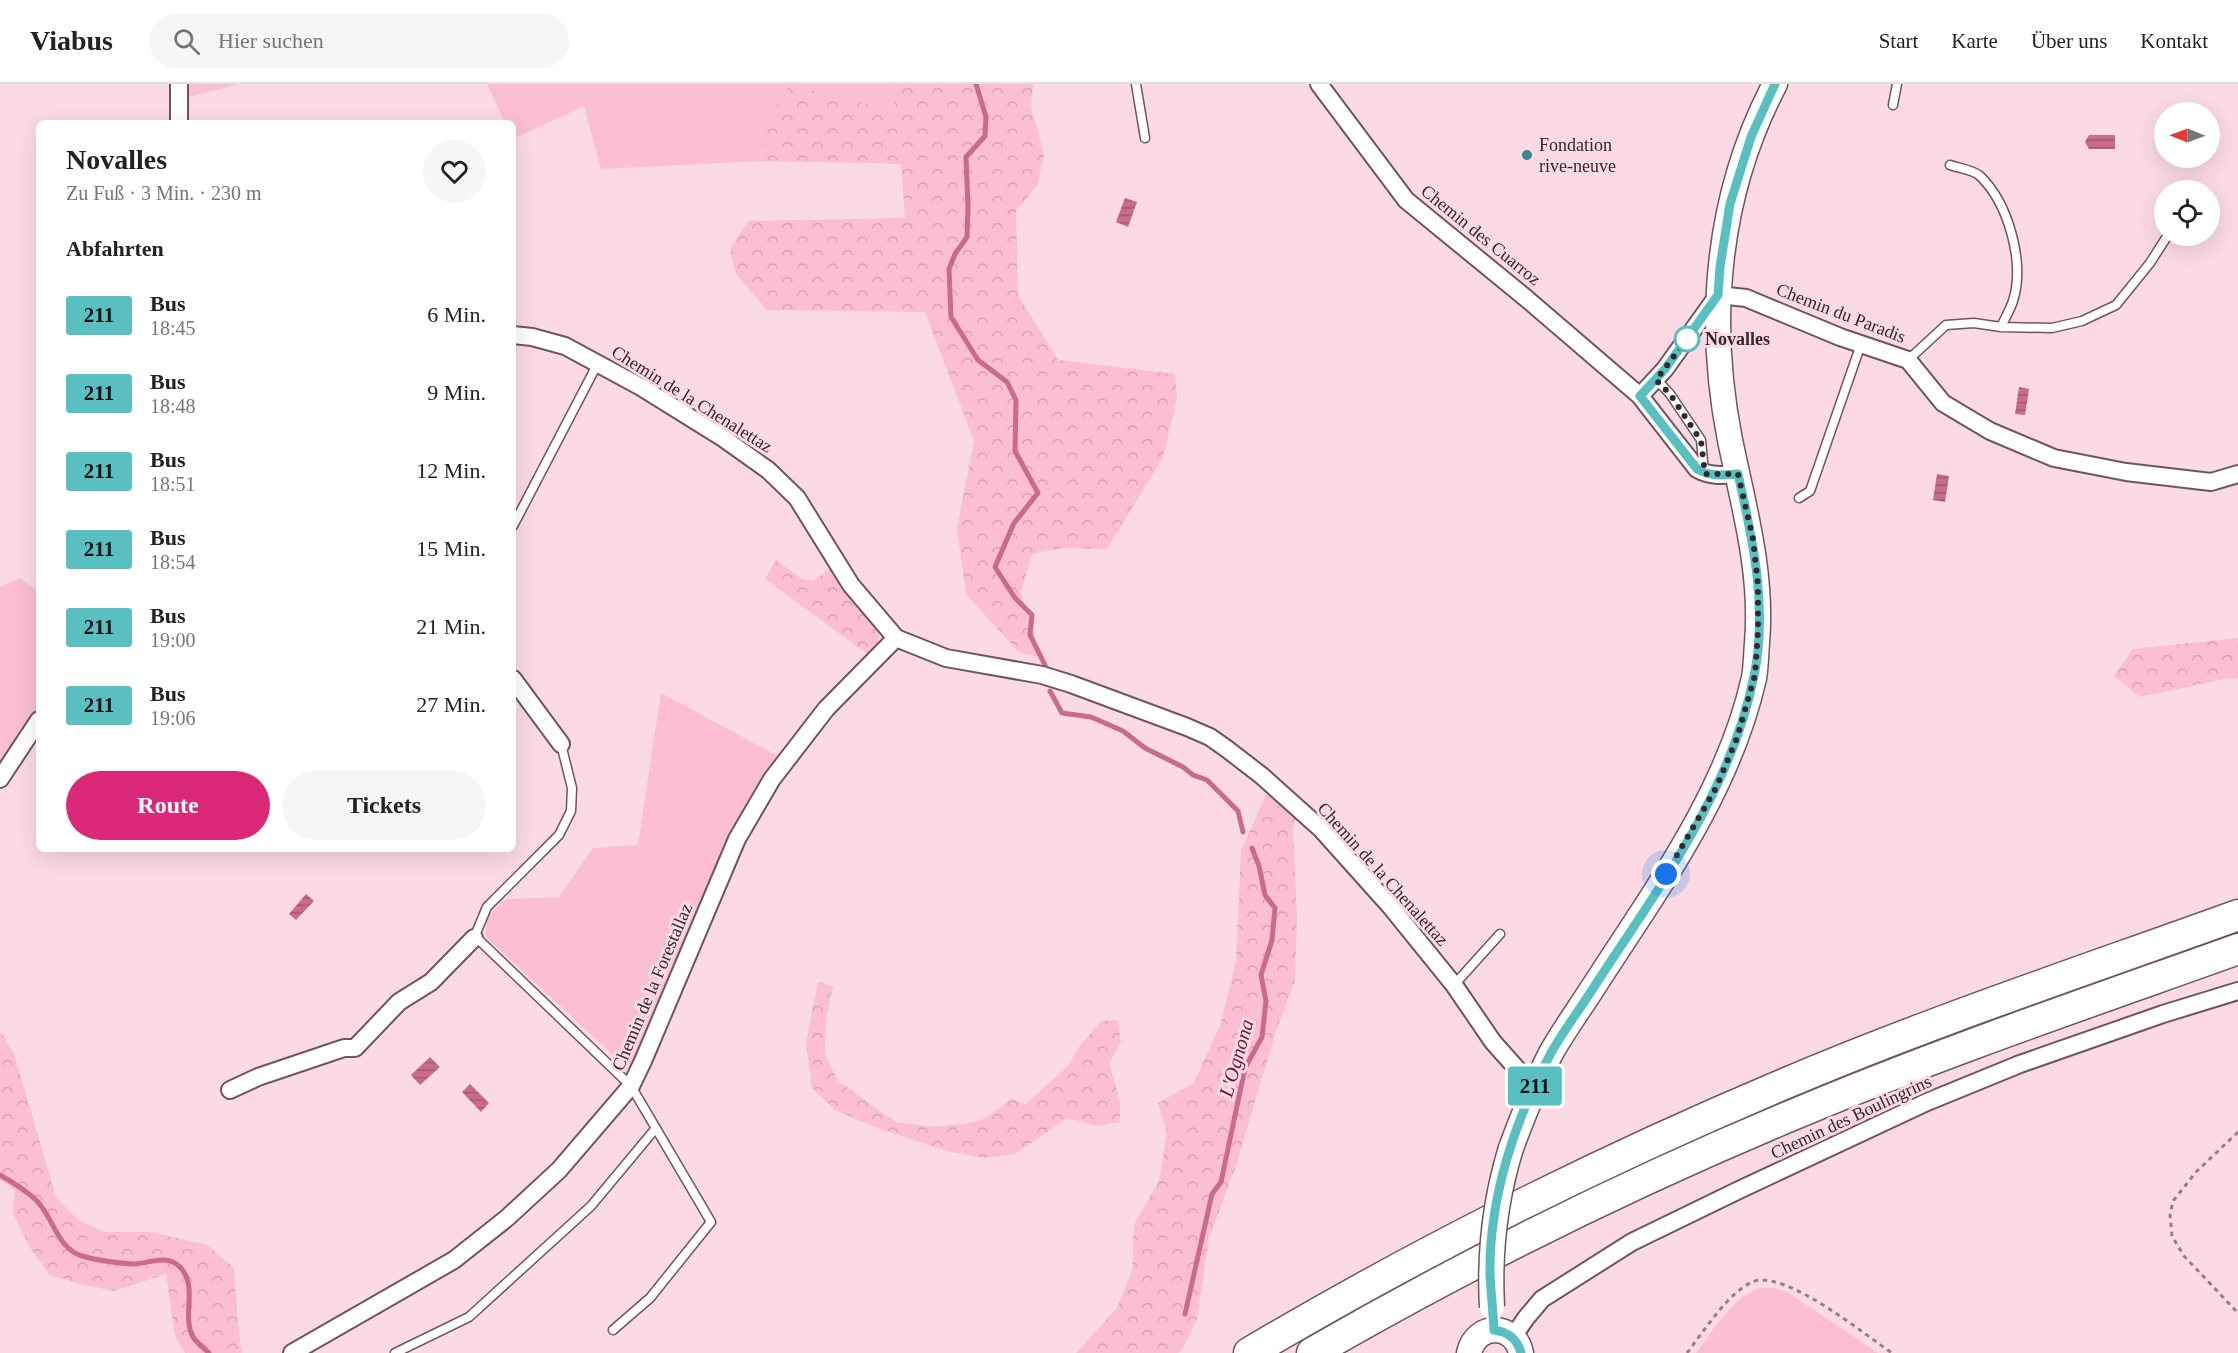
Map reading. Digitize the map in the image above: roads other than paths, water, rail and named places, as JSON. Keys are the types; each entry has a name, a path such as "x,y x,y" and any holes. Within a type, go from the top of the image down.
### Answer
{"highway":[{"path":"1249,1353 1352,1293 1519,1204 1684,1126 1869,1050 2238,915"},
{"path":"1312,1353 1367,1321 1531,1234 1696,1156 1882,1079 2238,949"}],"street":[{"path":"179,84 179,120"},
{"name":"Chemin des Cuarroz","path":"1319,84 1406,200 1527,299 1640,396 1697,469 1705,474"},
{"path":"1469,1353 1475,1339 1480,1334 1505,1332 1490,1273 1492,1237 1501,1183 1511,1148 1534,1088 1552,1051 1679,854 1716,788 1737,738 1755,675 1758,585 1753,539 1725,413 1721,377 1718,295 1730,204 1751,137 1775,84"},
{"path":"1640,396 1656,380 1718,295"},
{"name":"Chemin du Paradis","path":"1718,295 1746,298 1861,344 1908,360 1943,403 1990,431 2054,458 2126,472 2211,482 2238,474"},
{"name":"Chemin de la Chenalettaz","path":"516,335 565,346 597,363 714,432 768,470 797,498 851,585 896,638 946,658 1042,675 1117,701 1209,737 1262,776 1321,829 1390,906 1454,985 1493,1042 1534,1088"},
{"path":"1705,474 1738,474"},
{"name":"Chemin de la Forestallaz","path":"296,1352 454,1260 507,1218 559,1170 631,1086 737,839 772,779 826,709 896,638"},
{"path":"516,683 561,744"},
{"path":"0,779 36,725"},
{"path":"230,1090 258,1077 344,1048 355,1048 399,1002 431,982 474,938"},
{"name":"Chemin des Boulingrins","path":"1505,1332 1526,1318 1542,1299 1632,1242 1927,1102 2020,1064 2238,991"}],"lane":[{"path":"1136,84 1145,138"},
{"path":"1893,105 1898,84"},
{"path":"1950,165 1979,174 2005,211 2014,244 2017,273 2013,300 2001,327"},
{"path":"1908,360 1946,325 1974,323 2001,327 2052,328 2082,321 2116,305 2161,246"},
{"path":"1799,498 1810,491 1861,344"},
{"path":"516,520 597,363"},
{"path":"1656,380 1670,394 1701,441 1705,474"},
{"path":"561,744 572,788 571,811 559,836 487,907 474,938 480,941 631,1086 711,1222 650,1298 613,1330"},
{"path":"1454,985 1500,934"},
{"path":"395,1353 469,1317 591,1206 656,1128"}],"waterway":[{"name":"L'Ognona","path":"976,84 986,117 985,136 966,157 967,237 955,254 949,269 951,317 978,360 1007,382 1016,400 1015,451 1038,493 1014,523 995,567 1015,598 1032,615 1030,635 1045,665"},
{"name":"L'Ognona","path":"1050,691 1062,713 1091,717 1123,731 1145,748 1183,767 1193,775 1207,780 1238,811 1243,832"},
{"name":"L'Ognona","path":"1185,1314 1212,1194 1221,1182 1245,1068 1262,1037 1266,1001 1261,975 1272,940 1275,908 1265,895 1259,866 1252,848"},
{"path":"0,1175 37,1201 61,1240 74,1252 93,1259 127,1264 163,1260 180,1267 186,1275 188,1284 189,1319 193,1337 209,1353"}],"place":[{"name":"Fondation rive-neuve","path":"1527,155"},
{"name":"Novalles","path":"1687,339"}]}
